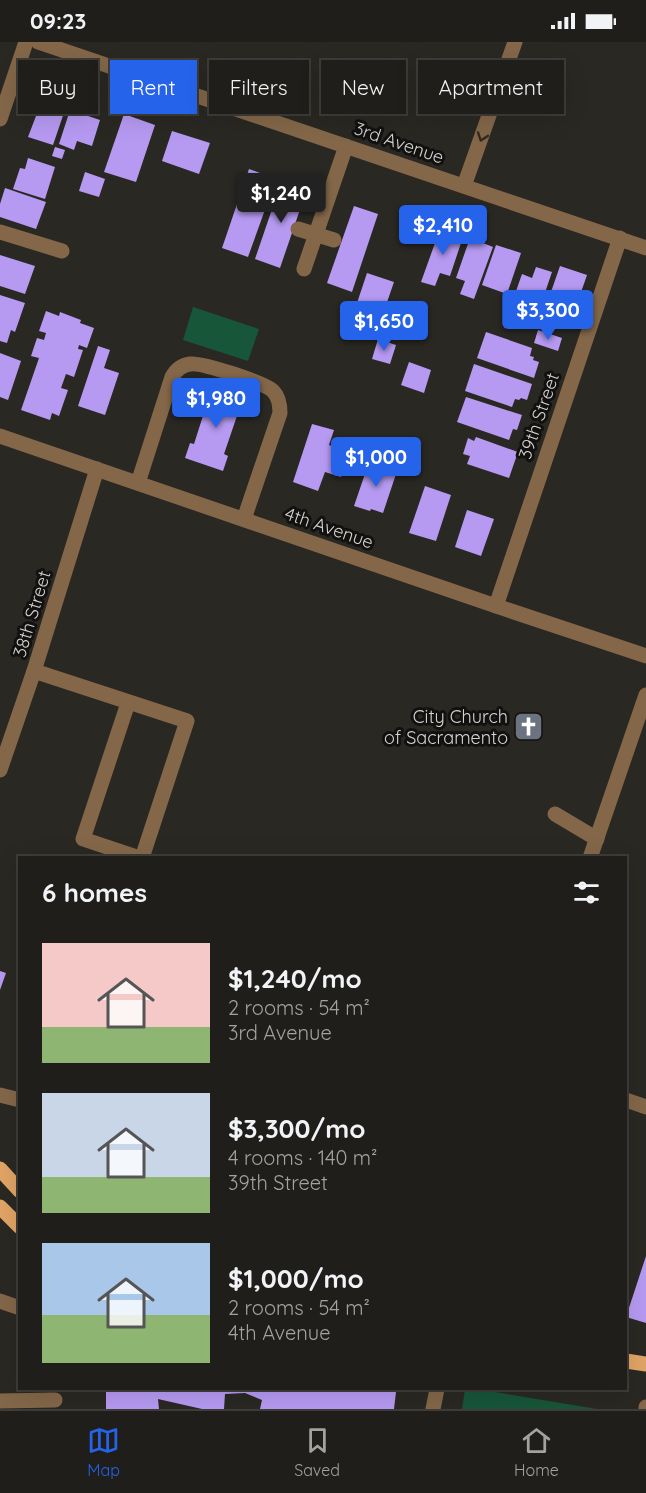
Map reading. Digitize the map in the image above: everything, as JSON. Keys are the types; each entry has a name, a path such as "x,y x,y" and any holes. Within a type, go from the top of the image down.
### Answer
{"main road":[{"path":"0,1169 18,1189"},
{"path":"0,1206 18,1225"},
{"path":"627,1361 646,1364"}],"street":[{"path":"0,119 26,42"},
{"name":"3rd Avenue","path":"38,42 646,248"},
{"path":"464,186 515,42"},
{"path":"304,269 346,146"},
{"path":"298,229 334,240"},
{"path":"0,232 62,251"},
{"name":"39th Street","path":"496,606 620,238"},
{"path":"138,483 172,377 176,371 184,365 197,363 224,371 269,388 277,396 280,408 244,519"},
{"name":"4th Avenue","path":"0,436 646,656"},
{"name":"38th Street","path":"0,770 98,469"},
{"path":"34,671 187,721 142,856"},
{"path":"591,856 646,695"},
{"path":"128,703 83,840 135,856"},
{"path":"555,814 597,839"},
{"path":"0,1095 18,1100"},
{"path":"627,1100 646,1107"},
{"path":"0,1301 18,1307"},
{"path":"434,1409 437,1390"},
{"path":"0,1401 56,1399"}],"green space":[{"path":"193,307 259,329 248,361 183,340"},
{"path":"465,1390 482,1390 597,1409 462,1409"}],"building":[{"path":"30,114 64,114 53,145 28,137 36,116"},
{"path":"69,114 82,114 100,120 92,146 77,141 74,150 59,144"},
{"path":"124,114 155,125 136,182 104,172"},
{"path":"172,131 210,143 199,174 162,161"},
{"path":"55,147 65,150 62,159 52,156"},
{"path":"28,158 55,167 45,199 13,189 20,168 25,169"},
{"path":"249,169 276,179 248,257 222,248"},
{"path":"85,172 105,179 99,197 79,191"},
{"path":"282,180 307,189 280,268 255,259"},
{"path":"5,188 46,202 36,229 0,217 0,204"},
{"path":"354,206 378,214 352,292 327,283"},
{"path":"440,229 450,232 451,229 464,234 450,276 440,273 435,286 421,282"},
{"path":"471,235 484,240 483,243 493,247 474,299 460,294 465,281 456,278"},
{"path":"496,245 521,253 507,294 482,285"},
{"path":"0,255 35,266 25,294 0,286"},
{"path":"560,266 587,275 570,324 543,315"},
{"path":"536,267 552,272 535,322 508,314 522,274 532,278"},
{"path":"367,273 394,282 384,311 388,312 385,321 381,320 378,328 352,318"},
{"path":"0,295 25,303 15,332 11,330 7,343 0,341"},
{"path":"46,311 59,316 60,312 94,328 87,348 79,345 78,349 83,350 74,377 66,374 61,388 68,390 59,416 52,413 50,420 21,410 39,358 31,356 37,338 44,340 46,333 39,331"},
{"path":"538,330 562,338 558,351 534,343"},
{"path":"486,332 532,348 530,356 539,362 534,378 477,358"},
{"path":"378,339 396,345 390,364 372,359"},
{"path":"98,346 110,350 104,368 119,373 105,415 78,406"},
{"path":"0,353 21,361 8,400 0,397"},
{"path":"409,362 431,370 424,393 401,385"},
{"path":"474,364 532,384 527,400 515,399 512,407 465,391"},
{"path":"209,386 247,399 243,411 239,410 224,454 228,456 223,471 185,458 190,443 194,444 208,400 205,399"},
{"path":"466,397 522,415 517,430 513,429 509,440 457,422"},
{"path":"312,424 334,430 329,445 334,447 333,449 348,454 341,477 325,472 318,491 293,482"},
{"path":"476,437 518,452 509,478 467,464 470,456 463,454 468,438 474,441"},
{"path":"369,462 397,471 383,513 354,506"},
{"path":"425,486 451,495 436,541 409,533"},
{"path":"467,510 494,519 481,556 455,547"},
{"path":"0,971 6,973 0,990"},
{"path":"646,1256 646,1323 627,1317"},
{"path":"106,1390 385,1390 396,1392 394,1409 260,1409 262,1400 245,1393 225,1394 224,1409 202,1409 158,1399 159,1409 106,1409"}],"place":[{"name":"City Church of Sacramento","path":"529,727"}]}
